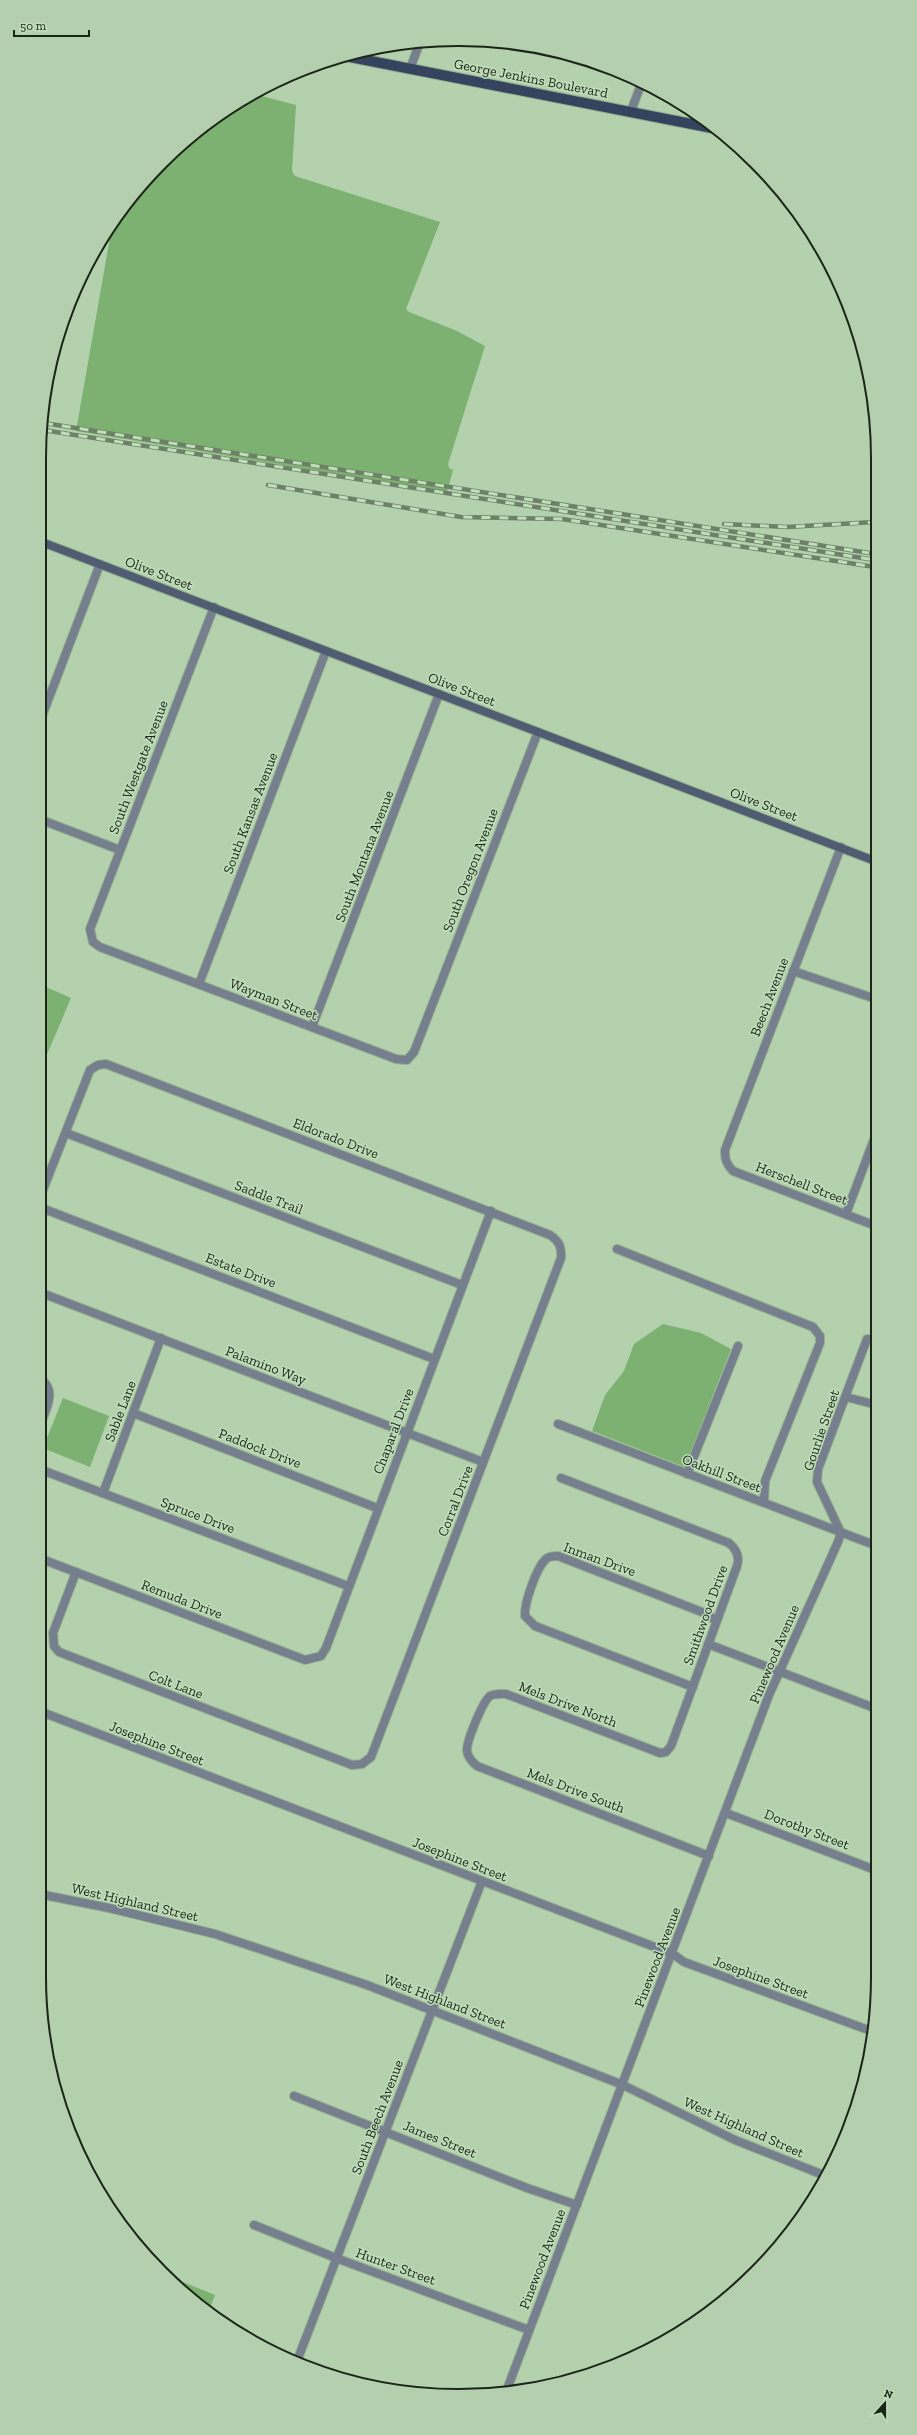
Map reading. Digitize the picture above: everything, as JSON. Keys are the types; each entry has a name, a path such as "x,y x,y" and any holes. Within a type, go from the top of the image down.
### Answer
{"main road":[{"name":"George Jenkins Boulevard","path":"358,59 703,126"},
{"name":"Olive Street","path":"46,544 871,858"}],"street":[{"path":"410,69 418,49"},
{"path":"631,111 640,88"},
{"path":"46,706 100,564"},
{"name":"South Westgate Avenue","path":"91,937 90,929 214,607"},
{"name":"South Kansas Avenue","path":"199,984 326,651"},
{"name":"South Montana Avenue","path":"312,1028 439,694"},
{"name":"South Oregon Avenue","path":"428,1018 538,732"},
{"path":"46,821 120,850"},
{"name":"Beech Avenue","path":"725,1157 725,1150 841,847"},
{"name":"Wayman Street","path":"91,937 93,942 100,947 312,1028 402,1060 411,1057 428,1018"},
{"path":"793,972 871,997"},
{"name":"Eldorado Drive","path":"66,1133 90,1070 98,1065 106,1064 491,1211 550,1235 560,1245"},
{"path":"46,1183 66,1133"},
{"name":"Saddle Trail","path":"66,1133 462,1286"},
{"path":"846,1214 871,1147"},
{"name":"Herschell Street","path":"725,1157 727,1165 733,1171 871,1224"},
{"name":"Estate Drive","path":"46,1210 434,1359"},
{"name":"Chaparal Drive","path":"317,1658 326,1648 377,1508 491,1211"},
{"name":"Corral Drive","path":"365,1763 371,1757 374,1750 561,1258 560,1245"},
{"path":"617,1249 813,1327 818,1331 820,1344 765,1481 764,1502"},
{"name":"Palamino Way","path":"46,1295 483,1462"},
{"name":"Sable Lane","path":"103,1492 161,1338"},
{"name":"Gourlie Street","path":"841,1533 819,1489 817,1476 867,1339 871,1339"},
{"path":"687,1474 738,1346"},
{"path":"46,1385 50,1389 50,1395 46,1407"},
{"path":"846,1397 871,1403"},
{"name":"Paddock Drive","path":"133,1413 377,1508"},
{"name":"Oakhill Street","path":"558,1424 871,1544"},
{"name":"Spruce Drive","path":"46,1472 348,1586"},
{"name":"Smithwood Drive","path":"561,1478 729,1543 736,1552 739,1561 671,1746 666,1752"},
{"name":"Pinewood Avenue","path":"508,2385 780,1672 841,1533"},
{"name":"Inman Drive","path":"692,1687 535,1626 526,1616 525,1604 542,1564 547,1558 558,1556 707,1614 716,1621"},
{"name":"Remuda Drive","path":"46,1561 305,1660 317,1658"},
{"name":"Colt Lane","path":"76,1572 53,1633 54,1646 59,1652 352,1765 365,1763"},
{"path":"708,1644 871,1707"},
{"name":"Mels Drive North","path":"475,1724 484,1702 490,1696 497,1693 506,1694 660,1753 666,1752"},
{"name":"Josephine Street","path":"46,1714 673,1954 684,1962 867,2030"},
{"name":"Mels Drive South","path":"475,1724 467,1751 472,1762 477,1766 709,1856"},
{"name":"Dorothy Street","path":"726,1813 871,1867"},
{"name":"South Beech Avenue","path":"298,2356 482,1882"},
{"name":"West Highland Street","path":"46,1895 109,1908 215,1934 367,1985 432,2012 490,2032 623,2085 735,2140 821,2174"},
{"name":"James Street","path":"294,2096 527,2188 577,2205"},
{"name":"Hunter Street","path":"254,2225 336,2258 529,2330"}],"green space":[{"path":"262,96 296,105 292,171 295,176 440,222 406,309 409,312 457,331 485,346 448,464 449,468 453,470 447,492 76,431 110,238 131,207 167,167 207,131 252,101"},
{"path":"46,987 71,998 46,1057"},
{"path":"663,1324 701,1333 731,1349 685,1467 592,1431 605,1395 624,1371 634,1344"},
{"path":"63,1398 109,1416 90,1467 46,1449 46,1440"},
{"path":"181,2281 215,2295 211,2306"}],"railway":[{"path":"48,424 869,553"},
{"path":"47,431 871,559"},
{"path":"268,485 461,517 562,519 871,566"},
{"path":"724,524 787,527 871,522"}]}
